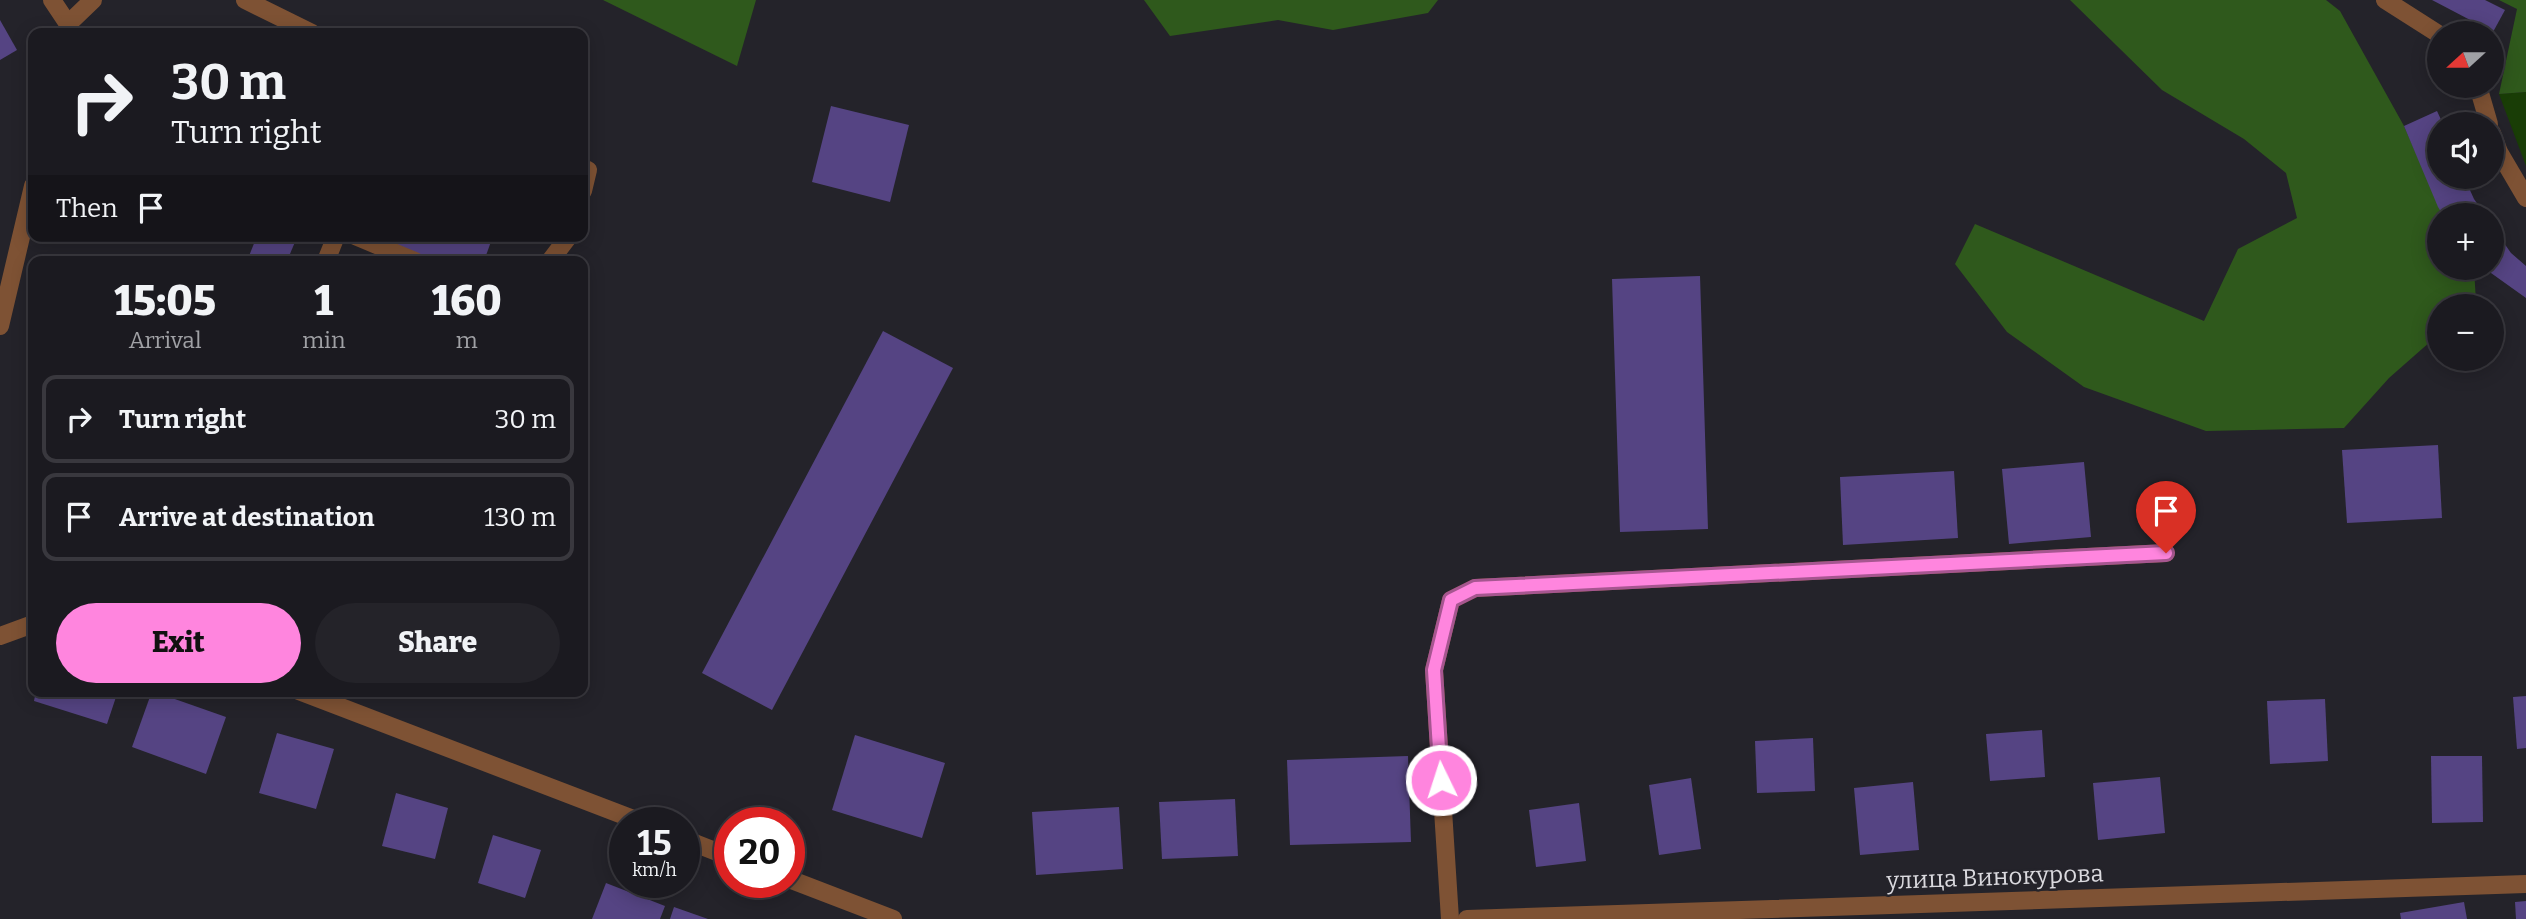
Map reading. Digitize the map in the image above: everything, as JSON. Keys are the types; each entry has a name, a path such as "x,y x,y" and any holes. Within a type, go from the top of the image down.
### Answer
{"street":[{"path":"52,0 66,28"},
{"path":"68,28 93,0"},
{"path":"245,0 302,28"},
{"path":"2385,0 2427,27"},
{"path":"2504,161 2526,198"},
{"path":"0,326 28,207"},
{"path":"369,242 403,256"},
{"path":"554,256 564,242"},
{"path":"1450,919 1434,670 1451,600 1475,588 2166,553"},
{"path":"0,636 28,626"},
{"path":"315,697 609,810"},
{"name":"улица Винокурова","path":"1466,919 2526,884"},
{"path":"805,885 893,919"}],"green space":[{"path":"603,0 756,0 737,66"},
{"path":"1144,0 1438,0 1428,13 1333,30 1278,20 1170,36"},
{"path":"2070,0 2326,0 2340,11 2404,126 2427,178 2427,189 2432,189 2438,203 2427,203 2427,280 2475,280 2476,294 2427,294 2427,345 2389,378 2344,428 2206,431 2084,387 2007,332 1955,264 1975,224 2204,321 2238,249 2297,218 2286,173 2244,139 2162,90"},
{"path":"2499,0 2526,0 2526,92 2504,94 2504,70 2517,9"},
{"path":"2526,92 2526,166 2500,98 2504,98 2504,94"}],"building":[{"path":"2432,0 2485,0 2505,10 2499,21 2472,21"},
{"path":"0,20 17,50 0,60"},
{"path":"831,106 909,125 890,202 812,182"},
{"path":"2427,116 2427,181 2404,126"},
{"path":"2430,189 2469,189 2477,203 2436,203"},
{"path":"255,242 295,242 289,256 249,256"},
{"path":"391,242 491,242 486,256 423,256"},
{"path":"2504,243 2526,266 2526,298 2501,280 2504,280"},
{"path":"1700,276 1708,529 1620,532 1612,279"},
{"path":"883,331 953,368 772,710 702,673"},
{"path":"2438,445 2442,518 2347,523 2342,450"},
{"path":"2084,462 2091,537 2009,544 2002,469"},
{"path":"1954,471 1958,538 1843,545 1840,477"},
{"path":"2526,696 2526,748 2517,749 2513,697"},
{"path":"35,697 116,697 107,724 34,701"},
{"path":"150,697 169,697 226,717 206,774 132,747"},
{"path":"2325,699 2328,761 2270,764 2267,701"},
{"path":"2042,730 2045,777 1990,781 1986,734"},
{"path":"277,733 334,749 316,809 259,793"},
{"path":"855,735 945,763 922,838 832,810"},
{"path":"1813,738 1815,791 1757,793 1755,741"},
{"path":"1408,756 1411,842 1290,845 1287,760"},
{"path":"2431,756 2482,756 2483,822 2432,823"},
{"path":"2160,777 2165,833 2098,840 2093,783"},
{"path":"1691,778 1701,849 1659,855 1649,785"},
{"path":"1913,782 1919,850 1860,855 1854,788"},
{"path":"396,793 448,808 435,859 382,846"},
{"path":"1235,799 1238,856 1162,859 1159,802"},
{"path":"1579,803 1586,861 1536,867 1529,810"},
{"path":"1119,807 1123,869 1036,875 1032,812"},
{"path":"493,835 541,850 525,898 478,883"},
{"path":"606,883 609,884 609,898 644,898 665,906 660,919 592,919"},
{"path":"2526,901 2526,919 2516,919 2515,902"},
{"path":"2464,902 2467,919 2401,919 2400,913"},
{"path":"674,907 708,919 670,919"}],"route":[{"path":"1441,780 1434,670 1451,600 1475,588 2166,553"}]}
